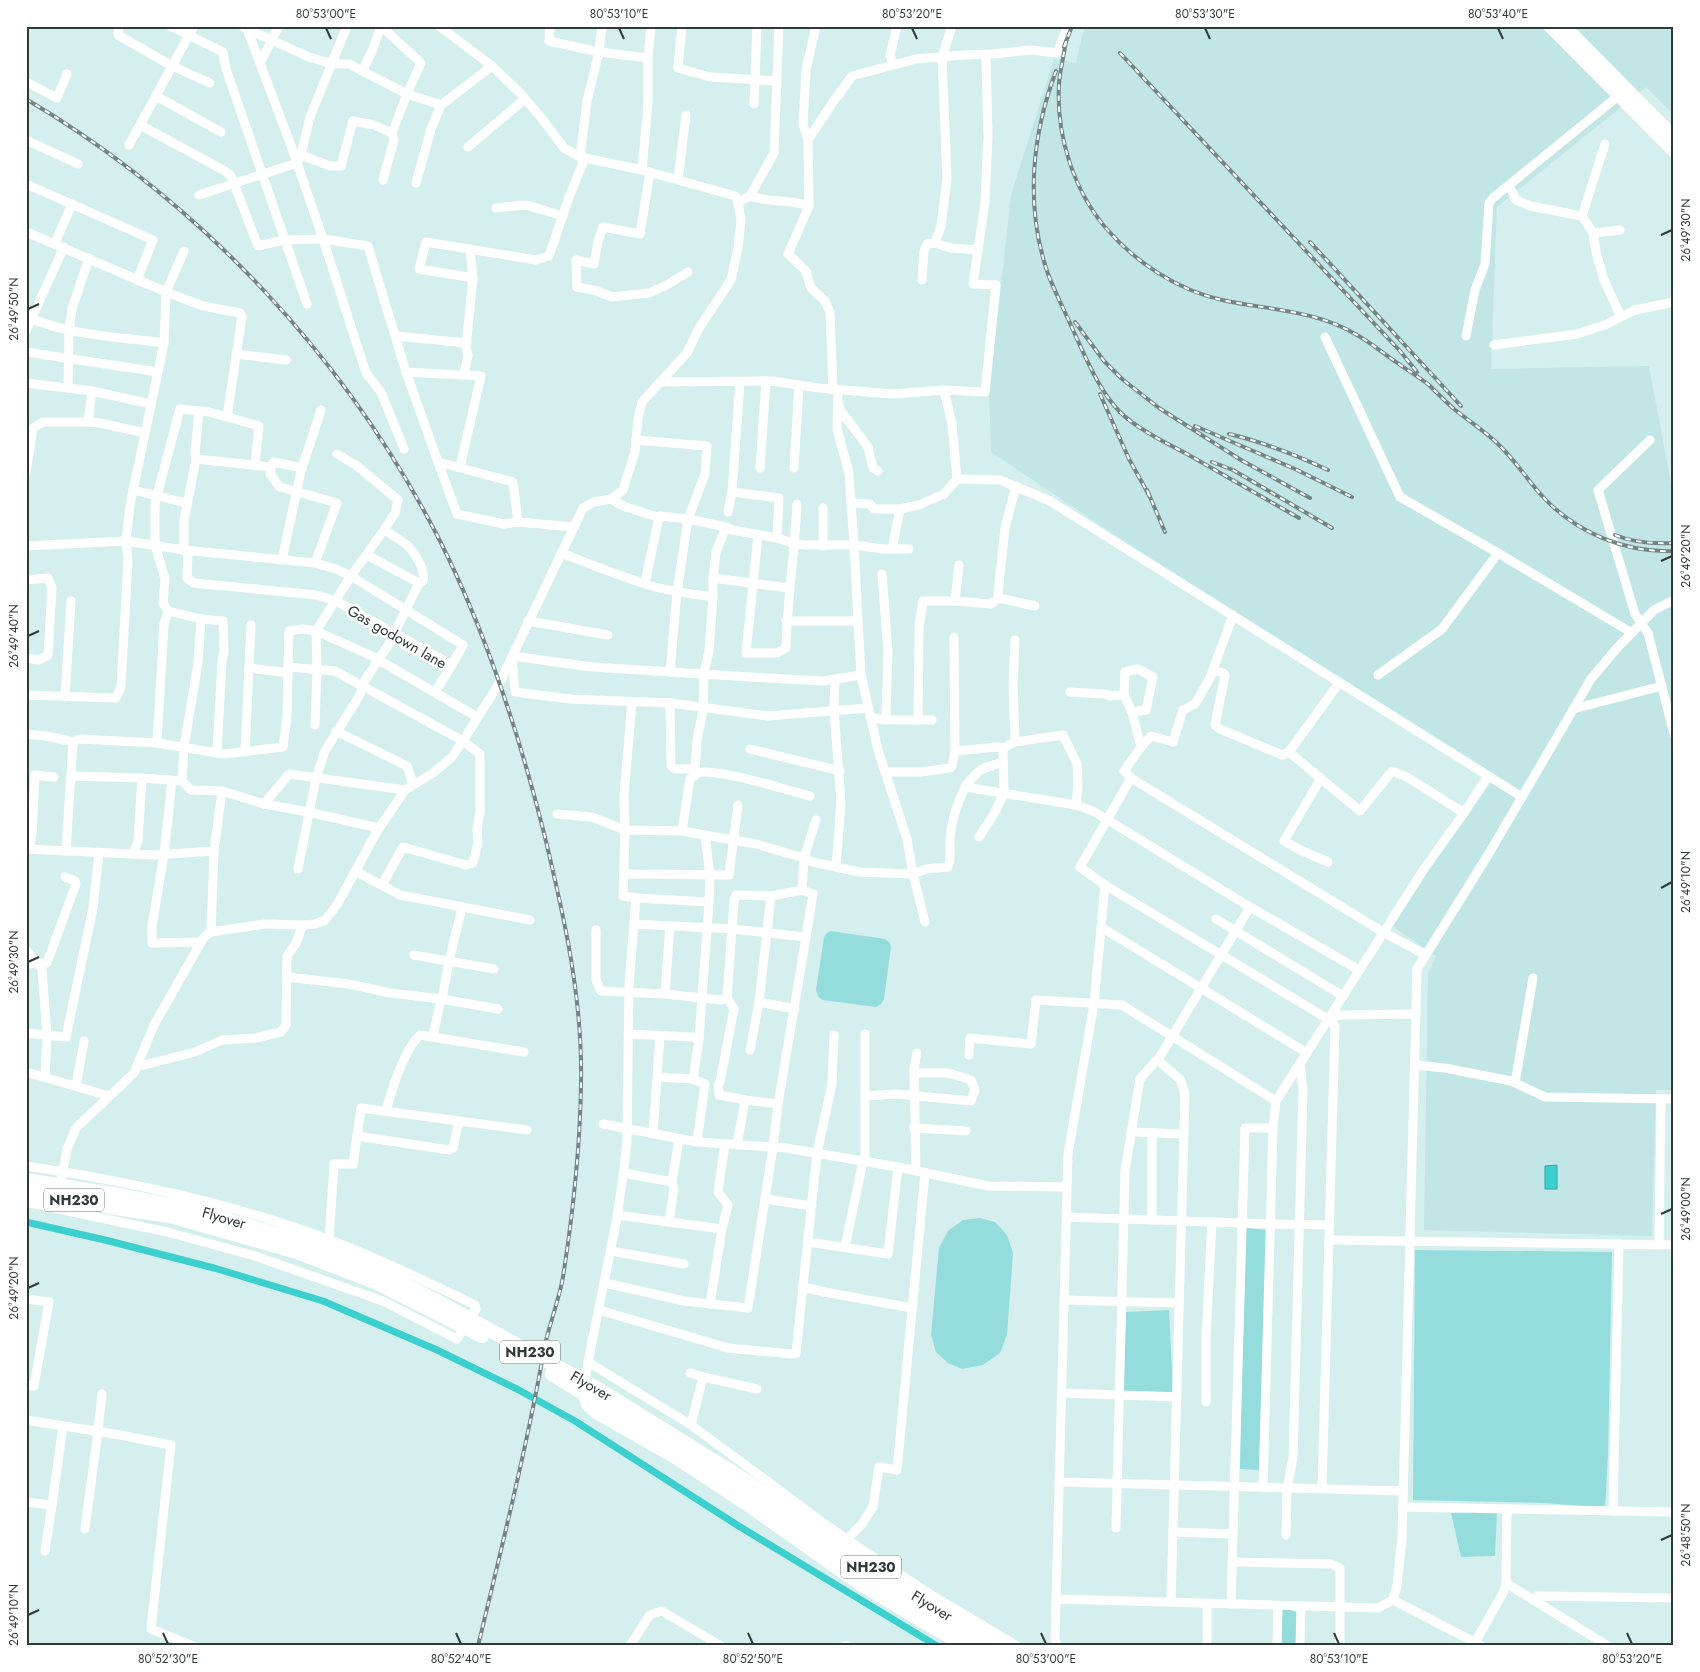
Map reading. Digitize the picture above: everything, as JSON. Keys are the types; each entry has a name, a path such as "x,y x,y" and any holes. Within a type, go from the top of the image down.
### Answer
{"highway":[{"name":"NH230","path":"26,1180 60,1187"},
{"name":"Flyover","path":"60,1187 124,1202 297,1252 377,1284 529,1360 745,1487 909,1606 928,1622"},
{"name":"NH230","path":"26,1191 124,1202"},
{"name":"Flyover","path":"124,1202 187,1208 292,1238 382,1273 598,1390 914,1596 998,1646"},
{"path":"105,1218 124,1202"},
{"name":"NH230","path":"928,1622 976,1646"}],"main road":[{"path":"1556,26 1674,145"}],"street":[{"path":"119,26 118,35 172,66 210,83"},
{"path":"170,26 223,52 226,69 307,304"},
{"path":"129,145 194,26"},
{"path":"260,63 279,26"},
{"path":"298,157 310,117 348,26"},
{"path":"363,70 381,26 421,63 392,133 394,140 384,180"},
{"path":"60,1187 67,1149 76,1128 134,1073 154,1026 200,942 211,932 265,924 315,924 325,920 337,905 379,828 405,790 433,773 451,758 500,682 583,508 594,502 611,499 623,490 635,452 638,418 642,402 687,353 699,328 731,280 738,248 741,221 738,202 735,196 646,171 583,157 564,148 525,99 492,66 464,47 439,26"},
{"path":"550,26 549,40 599,52 648,58"},
{"path":"473,278 419,269 426,242 536,260 549,256 583,157 588,101 599,52 602,26"},
{"path":"651,26 648,58 646,171 640,234 603,227 598,241 594,264 576,260 576,287 597,291 612,297 649,293 688,272"},
{"path":"682,26 678,68 710,77 776,81"},
{"path":"754,104 757,26"},
{"path":"738,202 750,196 774,154 779,26"},
{"path":"816,26 806,70 803,124 808,140 809,206 788,254 806,271 811,288 825,301 830,312 838,402 841,411 868,447 872,468 878,472"},
{"path":"894,65 890,56 897,26"},
{"path":"935,243 941,226 947,179 942,57 952,26"},
{"path":"808,140 852,76 916,59 1031,50 1057,53 1068,26"},
{"path":"1547,26 1578,47 1674,134"},
{"path":"1567,26 1578,47 1617,97 1674,154"},
{"path":"246,27 309,57 332,64 349,64 407,94 441,105"},
{"path":"246,27 298,157 366,373 381,392 404,449"},
{"path":"660,382 766,381 893,394 944,390 985,392 996,285 973,284 985,193 988,137 986,55"},
{"path":"416,183 431,129 441,105 492,66"},
{"path":"26,82 57,98 67,74"},
{"path":"156,96 221,132"},
{"path":"1466,336 1475,290 1485,264 1489,203 1617,97"},
{"path":"468,147 525,99"},
{"path":"678,180 686,115"},
{"path":"198,195 263,174 298,157 330,166 341,166 353,121 392,133"},
{"path":"140,125 231,176 258,246 284,240 323,240 368,246 406,372 457,514 504,524 518,522 574,527"},
{"path":"26,140 78,164"},
{"path":"1582,216 1605,144"},
{"path":"26,184 153,240 137,280"},
{"path":"1509,185 1516,200 1530,206 1582,216 1593,233 1604,280 1621,317"},
{"path":"750,196 760,200 801,203 809,206"},
{"path":"26,331 59,245 72,204"},
{"path":"496,208 526,205 563,216"},
{"path":"1593,233 1620,230"},
{"path":"26,232 166,292 203,306 240,313 242,316 227,417"},
{"path":"922,280 924,251 927,244 935,243 951,248 978,250"},
{"path":"464,374 468,355 467,343 473,278 470,250"},
{"path":"26,695 116,698 120,687 127,569 126,541 133,490 164,343 166,292 184,251"},
{"path":"68,388 69,330 72,309 89,258"},
{"path":"1494,345 1577,334 1605,325 1636,310 1674,302"},
{"path":"30,318 49,326 69,330 164,343"},
{"path":"395,336 467,343"},
{"path":"1325,337 1400,497 1632,633"},
{"path":"26,352 158,372"},
{"path":"236,354 286,360"},
{"path":"406,372 481,376 460,468"},
{"path":"760,468 766,381"},
{"path":"728,512 732,492 740,382"},
{"path":"26,383 92,391 152,404"},
{"path":"794,468 799,385"},
{"path":"851,503 870,500 874,509 900,509 919,505 944,494 957,479 952,424 944,390"},
{"path":"88,422 92,391"},
{"path":"838,402 837,429 849,473 861,675 878,750 907,839 913,874 925,922"},
{"path":"217,753 224,651 223,621 201,620 168,612 163,603 165,579 155,545 155,503 180,409 227,417 259,426 254,464"},
{"path":"282,560 302,468 321,410"},
{"name":"Gas godown lane","path":"199,411 196,459 184,521 184,550 188,553 187,578 194,583 317,595 336,602 452,665 435,692"},
{"path":"26,473 33,428 42,422 88,422 146,433"},
{"path":"636,440 706,446 705,474 688,519 677,592 670,672"},
{"path":"1650,440 1598,490 1636,614 1648,634 1674,734"},
{"path":"315,724 316,631 351,576 395,513 398,500 357,466 337,454"},
{"path":"196,459 271,467"},
{"path":"302,468 274,462 270,474 273,476 275,484 280,487 337,503 315,564"},
{"path":"438,462 513,482 518,522"},
{"path":"957,479 1000,480 1050,501 1522,797"},
{"path":"999,598 1006,528 1016,486"},
{"path":"133,490 186,503"},
{"path":"732,492 779,498 777,538"},
{"path":"611,499 622,506 660,518 660,516 688,519 732,530 777,538 795,544 823,546 854,545 909,549"},
{"path":"758,535 746,653 777,653 786,648 786,622 795,544 797,504"},
{"path":"823,508 823,546"},
{"path":"892,549 900,509"},
{"path":"645,583 660,518"},
{"path":"670,703 671,765 675,769 695,769 704,674 709,651 716,552 726,527"},
{"path":"298,869 308,812 325,751 358,698 362,690 361,686 394,634 424,576 409,547 384,530"},
{"path":"26,546 126,541 184,550 315,564 336,569 351,576 463,646 452,665"},
{"path":"561,553 651,586 713,597"},
{"path":"1378,676 1442,629 1498,553"},
{"path":"367,555 419,583"},
{"path":"955,601 959,566"},
{"path":"882,574 888,652 886,714"},
{"path":"26,580 48,578 52,588 48,656 39,660 26,658"},
{"path":"713,578 789,588"},
{"path":"918,720 919,627 922,601 991,604 999,598 1036,606"},
{"path":"1393,1600 1402,1539 1417,969 1522,797 1591,679 1654,610 1674,600"},
{"path":"65,697 71,601"},
{"path":"157,743 164,624 168,612"},
{"path":"1233,615 1213,670 1195,704 1183,710 1173,742 1151,736 1124,771 1131,778 1384,932 1426,955"},
{"path":"182,781 184,747 198,663 201,620"},
{"path":"786,622 858,620"},
{"path":"528,621 608,635"},
{"path":"245,752 251,625"},
{"path":"26,734 73,742 79,739 157,743 224,754 284,747 287,717 289,631 302,629 316,631 378,660 477,717"},
{"path":"885,772 920,772 950,768 952,766 956,751 954,637"},
{"path":"1015,742 1013,684 1016,640"},
{"path":"512,656 592,667 824,681 861,675"},
{"path":"512,656 515,692 570,699 670,703 768,716 834,710 869,712 884,720 932,720"},
{"path":"249,668 336,670 361,686 463,741 480,754 480,812 477,829 478,843 473,863 466,865 403,847 382,885"},
{"path":"1132,712 1146,710 1153,676 1138,669 1125,672 1124,695 1132,712 1141,747"},
{"path":"1213,670 1225,675 1215,725 1220,729 1282,755 1289,752 1339,683"},
{"path":"835,679 834,710 842,804 836,867"},
{"path":"1573,709 1662,686"},
{"path":"1070,692 1110,696 1124,695"},
{"path":"632,702 624,774 623,896 709,902"},
{"path":"336,731 407,766 413,784"},
{"path":"956,751 1003,748 1015,742 1063,735 1077,764 1078,786 1076,805"},
{"path":"66,851 73,742"},
{"path":"979,837 994,814 1004,793 1003,748"},
{"path":"750,750 840,771"},
{"path":"1289,752 1360,811 1392,771 1407,777 1464,813"},
{"path":"557,814 592,817 625,830 682,831 732,839 756,844 812,862 860,872 913,874 926,869 948,867 950,863 949,841 956,805 965,787 983,767 1002,763"},
{"path":"682,831 690,779 702,772 739,777 810,796"},
{"path":"264,804 289,774 405,790"},
{"path":"54,777 35,775 32,834 28,849 133,854 214,851"},
{"path":"71,776 182,781 191,790 222,791 264,804 379,828"},
{"path":"1263,1487 1273,1128 1276,1101 1424,869 1488,776"},
{"path":"133,854 138,841 142,778"},
{"path":"1131,778 1080,867 1105,885 1328,1018 1335,1026 1322,1489"},
{"path":"1321,778 1284,841 1328,862"},
{"path":"172,781 164,854 152,926 152,943 200,942"},
{"path":"965,787 1076,805 1094,811 1250,907 1359,970"},
{"path":"211,932 214,851 222,791"},
{"path":"624,874 728,875 738,804"},
{"path":"802,890 804,858 816,820"},
{"path":"693,1080 699,1039 709,902 710,876 705,835"},
{"path":"26,1033 66,1038 93,908 99,853"},
{"path":"355,871 400,895 530,920"},
{"path":"26,964 47,963 76,884 65,877"},
{"path":"1057,1646 1055,1639 1068,1154 1094,1004 1105,885"},
{"path":"605,1283 684,1301 748,1308 778,1104 813,894 802,890 771,896 736,895 734,901 727,998 734,1009 718,1086 720,1095 778,1104"},
{"path":"750,1050 759,1002 771,896"},
{"path":"636,898 629,992 627,1129 624,1173 605,1283 588,1362 583,1398 586,1406 595,1414 674,1459 859,1586 928,1622 960,1646"},
{"path":"1116,1528 1125,1171 1140,1079 1172,1037 1250,907"},
{"path":"434,1036 461,912"},
{"path":"1216,919 1343,996"},
{"path":"634,924 707,927 806,937"},
{"path":"136,1067 195,1052 222,1040 256,1038 282,1032 286,1025 287,956 295,946 303,925"},
{"path":"665,994 670,926"},
{"path":"1101,927 1307,1053"},
{"path":"596,930 596,980 601,990 721,1000 727,998"},
{"path":"26,950 42,970 47,1036 45,1077"},
{"path":"414,955 494,969"},
{"path":"287,977 349,984 390,993 441,999 498,1009"},
{"path":"1515,1083 1533,978"},
{"path":"968,1055 970,1038 1031,1044 1036,1000 1122,1005 1276,1101"},
{"path":"759,1002 795,1009"},
{"path":"1328,1018 1340,1015 1416,1014"},
{"path":"386,1111 397,1076 415,1040 420,1034 524,1052"},
{"path":"628,1034 692,1037 699,1039"},
{"path":"845,1247 865,1156 866,1034"},
{"path":"599,1310 728,1348 796,1353 817,1153 832,1084 834,1035"},
{"path":"652,1134 660,1036"},
{"path":"76,1086 84,1041"},
{"path":"848,1538 862,1524 873,1507 879,1467 897,1470 912,1308 920,1172 914,1128 914,1068 917,1053"},
{"path":"1156,1060 1180,1080 1185,1094 1171,1602"},
{"path":"1286,1535 1287,1488 1293,1458 1303,1090 1300,1063"},
{"path":"1415,1065 1445,1068 1515,1083 1545,1097 1674,1099"},
{"path":"26,1072 109,1096"},
{"path":"866,1096 896,1094 971,1101 975,1090 971,1080 948,1073 915,1073"},
{"path":"658,1077 693,1080 705,1084 697,1142"},
{"path":"1659,1245 1661,1099"},
{"path":"737,1145 745,1100"},
{"path":"329,1240 334,1164 353,1164 361,1108 527,1130"},
{"path":"357,1136 449,1150 453,1148 459,1121"},
{"path":"603,1124 697,1142 773,1147 817,1153 898,1167 988,1186 1067,1187"},
{"path":"914,1128 966,1131"},
{"path":"1231,1604 1245,1128 1273,1128"},
{"path":"1132,1132 1184,1134"},
{"path":"1152,1132 1152,1220"},
{"path":"669,1222 674,1189 672,1182 679,1139"},
{"path":"710,1304 722,1229 728,1205 718,1192 725,1144"},
{"path":"26,1166 153,1188 254,1215 329,1240 415,1275 475,1305 476,1309 457,1339 383,1301 255,1256 167,1232 26,1202"},
{"path":"808,1242 888,1254 898,1167"},
{"path":"624,1173 672,1182"},
{"path":"765,1199 812,1206"},
{"path":"617,1215 722,1229"},
{"path":"1066,1218 1330,1225"},
{"path":"1206,1402 1206,1336 1212,1222"},
{"path":"1329,1240 1674,1245"},
{"path":"1613,1511 1619,1244"},
{"path":"611,1251 684,1264"},
{"path":"803,1287 912,1308"},
{"path":"26,1299 49,1302 34,1386 26,1385"},
{"path":"1064,1300 1179,1303"},
{"path":"588,1362 691,1425 825,1524 923,1589 1016,1646"},
{"path":"690,1373 757,1389"},
{"path":"691,1425 703,1377"},
{"path":"1062,1393 1177,1397"},
{"path":"85,1529 102,1394"},
{"path":"27,1423 98,1431 172,1445 151,1629 193,1646"},
{"path":"46,1551 63,1426"},
{"path":"1060,1482 1403,1491"},
{"path":"26,1502 52,1505"},
{"path":"1402,1507 1674,1512"},
{"path":"1393,1600 1477,1644 1504,1591 1506,1583 1506,1509"},
{"path":"1173,1532 1233,1534"},
{"path":"1232,1562 1331,1564 1340,1568 1340,1646"},
{"path":"1506,1583 1608,1646"},
{"path":"1535,1600 1537,1596 1674,1598"},
{"path":"1056,1599 1339,1608 1378,1608 1393,1600"},
{"path":"1207,1603 1207,1646"},
{"path":"1277,1646 1278,1606"},
{"path":"1300,1646 1301,1607"},
{"path":"630,1646 649,1616 662,1611 721,1646"}],"shaded area":[{"path":"1085,26 1674,26 1674,115 1646,87 1497,207 1491,369 1649,366 1674,500 1674,1090 1656,1090 1652,1236 1424,1230 1428,974 1436,956 1385,921 1497,776 1124,541 991,452 989,393 1011,195 1054,59 1076,63"},
{"path":"831,931 885,939 890,943 884,999 881,1004 876,1007 822,1000 818,996 816,990 824,937"},
{"path":"1557,1165 1557,1189 1545,1189 1545,1166"},
{"path":"980,1218 995,1222 1007,1235 1013,1253 1007,1335 1000,1353 983,1365 962,1369 948,1363 936,1352 931,1335 939,1248 948,1231 963,1220"},
{"path":"1245,1228 1267,1230 1259,1470 1240,1469"},
{"path":"1415,1250 1612,1252 1608,1454 1605,1508 1545,1503 1413,1500"},
{"path":"1169,1310 1173,1392 1123,1391 1126,1312"},
{"path":"1497,1511 1495,1556 1461,1557 1451,1513"},
{"path":"1281,1608 1297,1612 1296,1646 1280,1646"}],"waterway":[{"path":"26,1222 214,1268 323,1301 437,1350 517,1389 575,1421 737,1525 937,1646"}],"railway":[{"path":"1064,47 1072,26"},
{"path":"1066,41 1060,79 1059,103 1060,122 1069,160 1084,196 1094,212 1117,240 1143,263 1173,282 1205,295 1325,320 1357,335 1429,385 1454,409 1491,437 1544,498 1571,521 1587,531 1620,544 1656,551 1674,551"},
{"path":"1120,53 1400,351 1417,372"},
{"path":"1056,71 1041,120 1037,145 1034,170 1036,221 1047,271 1093,373 1112,404 1134,424 1299,518"},
{"path":"26,99 91,140 152,187 210,237 265,292 316,350 362,411 404,476 441,543 458,578 487,649 524,759 544,833 571,958 581,1053 578,1157 563,1277 545,1345 522,1458 478,1646"},
{"path":"1310,242 1461,406"},
{"path":"1075,322 1104,361 1122,379 1159,408 1241,460 1310,498"},
{"path":"1100,394 1129,459 1150,497"},
{"path":"1195,426 1295,469 1352,497"},
{"path":"1229,434 1279,449 1328,470"},
{"path":"1212,462 1233,470 1332,528"},
{"path":"1147,490 1165,532"},
{"path":"1615,535 1644,542 1674,543"}]}
